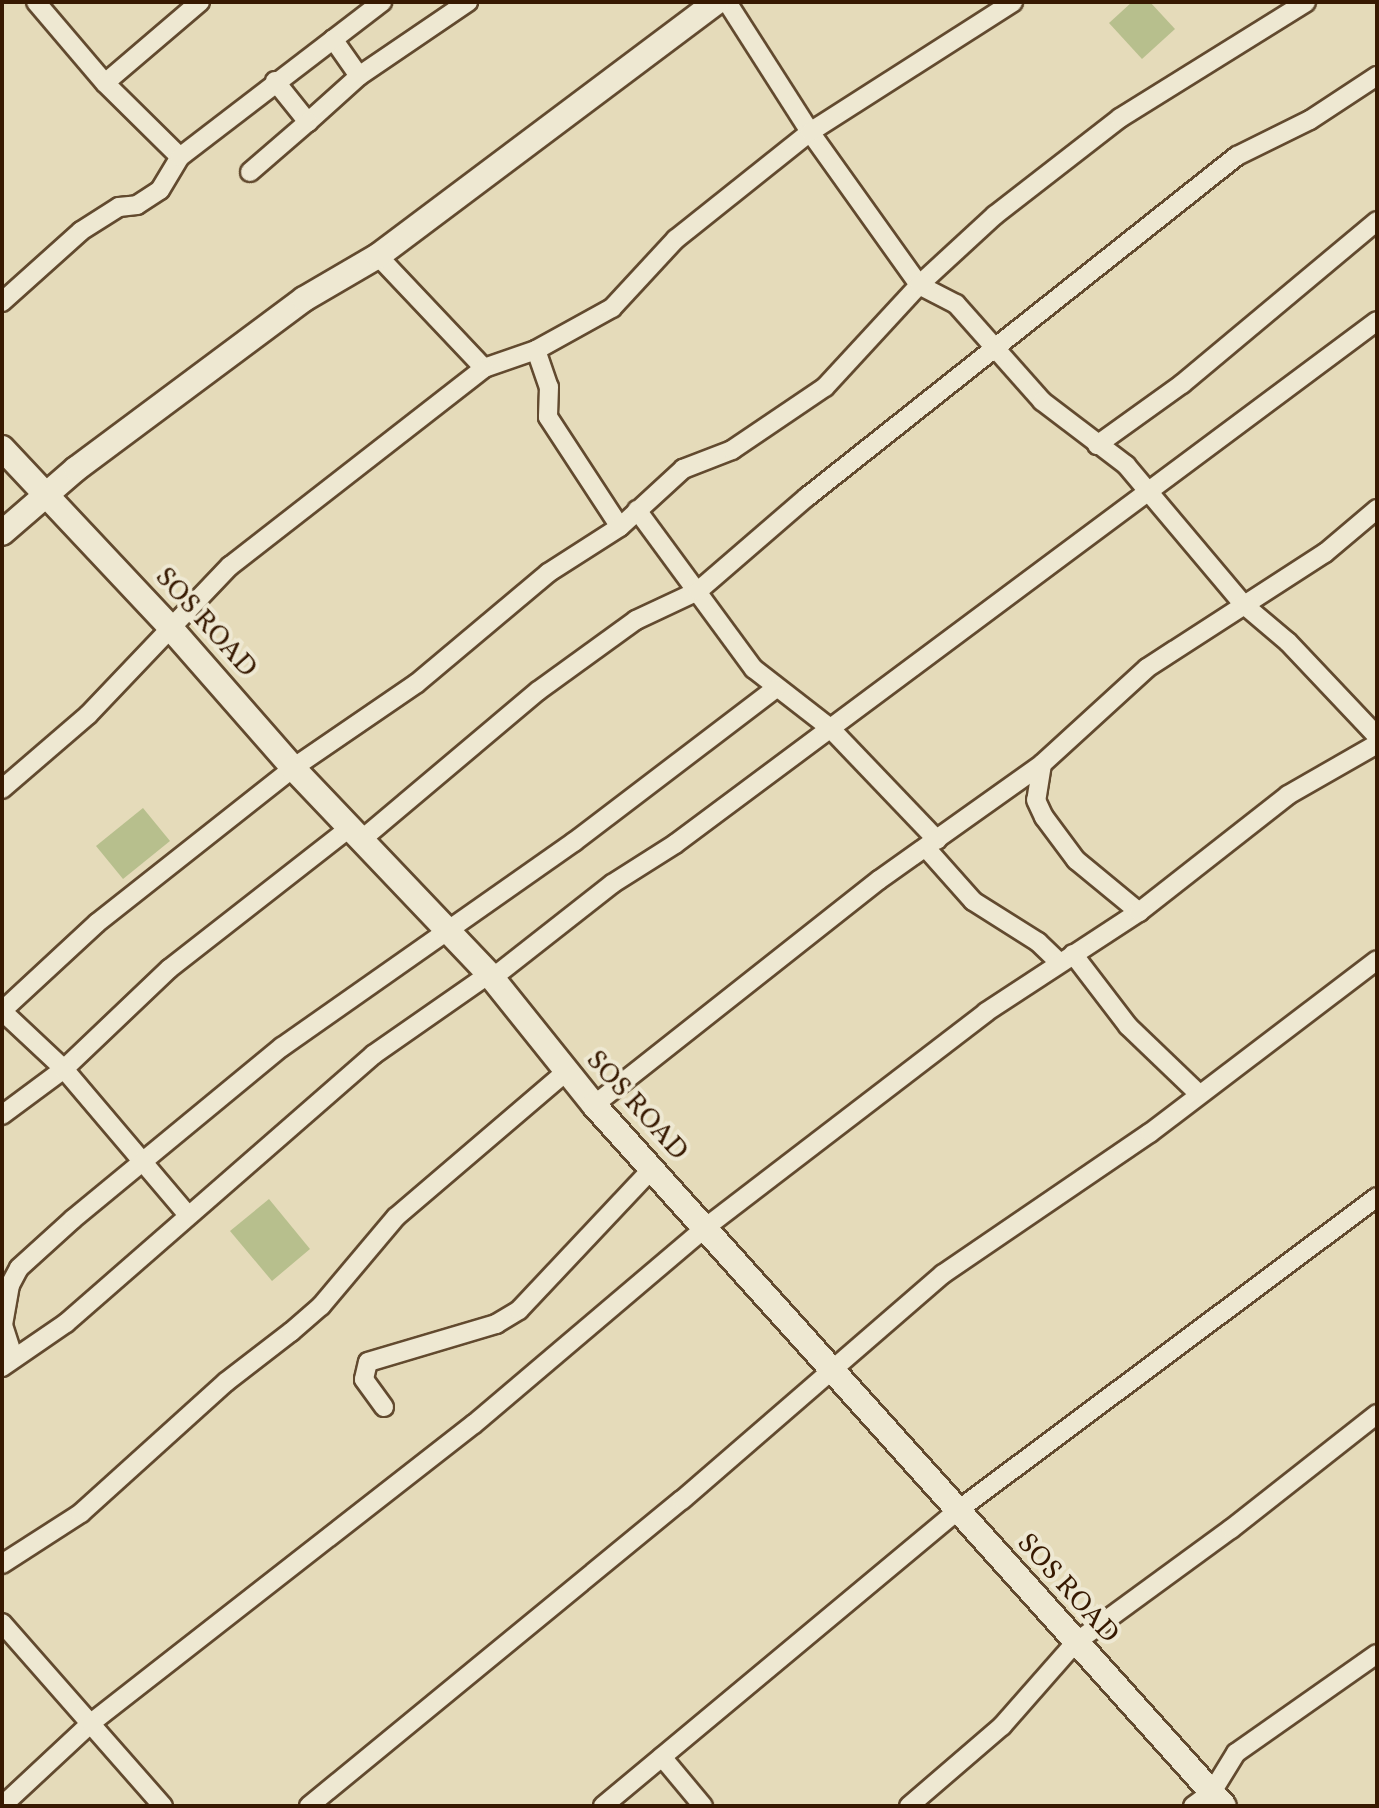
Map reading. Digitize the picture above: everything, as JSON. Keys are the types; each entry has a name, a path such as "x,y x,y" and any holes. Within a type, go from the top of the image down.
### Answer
{"street":[{"path":"36,2 105,83 180,157"},
{"path":"105,83 200,2"},
{"path":"2,302 81,231 119,207 137,205 160,190 180,157 214,135 275,81 382,2"},
{"path":"250,172 359,76 468,2"},
{"path":"2,533 46,494 304,299 378,256 565,111 716,2"},
{"path":"727,2 810,132 919,285 956,304 999,346 1042,401 1126,465 1243,604 1288,642 1377,736"},
{"path":"2,789 88,715 168,625 296,512 484,368 536,350 612,308 676,239 810,132 960,31 1013,2"},
{"path":"187,1214 64,1069 2,1011 97,923 293,768 410,688 548,573 620,527 683,469 732,450 825,387 919,285 995,215 1120,118 1306,2"},
{"path":"333,39 359,76"},
{"path":"2,1115 64,1069 169,969 356,834 538,691 636,620 698,591 723,565 1237,156 1310,120 1377,76"},
{"path":"275,81 308,122"},
{"path":"1097,445 1182,384 1377,221"},
{"path":"378,256 484,368"},
{"path":"19,1268 3,1301 8,1362 66,1323 187,1214 373,1055 490,977 612,884 675,844 1377,321"},
{"path":"536,350 549,387 548,417 620,527"},
{"name":"SOS ROAD","path":"2,448 168,625 293,768 490,977 594,1105 1075,1643 1209,1801"},
{"path":"594,1105 931,844 1042,764 1138,675 1325,553 1377,509"},
{"path":"637,510 698,591 737,650 776,688 830,728 931,844 973,901 1066,959 1128,1026 1199,1094"},
{"path":"2,1284 143,1160 282,1047 449,933 776,688"},
{"path":"2,1806 91,1723 474,1424 705,1228 986,1012 1139,912 1288,795 1377,744"},
{"path":"1042,764 1036,800 1044,817 1076,860 1139,912"},
{"path":"309,1806 682,1500 943,1274 1150,1133 1377,960"},
{"path":"2,1564 81,1513 226,1382 321,1306 396,1217 566,1072"},
{"path":"384,1407 364,1379 368,1362 496,1324 519,1310 652,1169"},
{"path":"603,1806 957,1511 1377,1197"},
{"path":"909,1806 1002,1726 1075,1643 1231,1529 1377,1414"},
{"path":"2,1623 163,1806"},
{"path":"1209,1801 1236,1753 1377,1654"},
{"path":"662,1757 703,1806"}],"green space":[{"path":"1132,2 1150,2 1175,29 1142,59 1109,23"},
{"path":"143,808 170,841 123,879 96,846"},
{"path":"269,1199 310,1249 272,1281 230,1231"}]}
